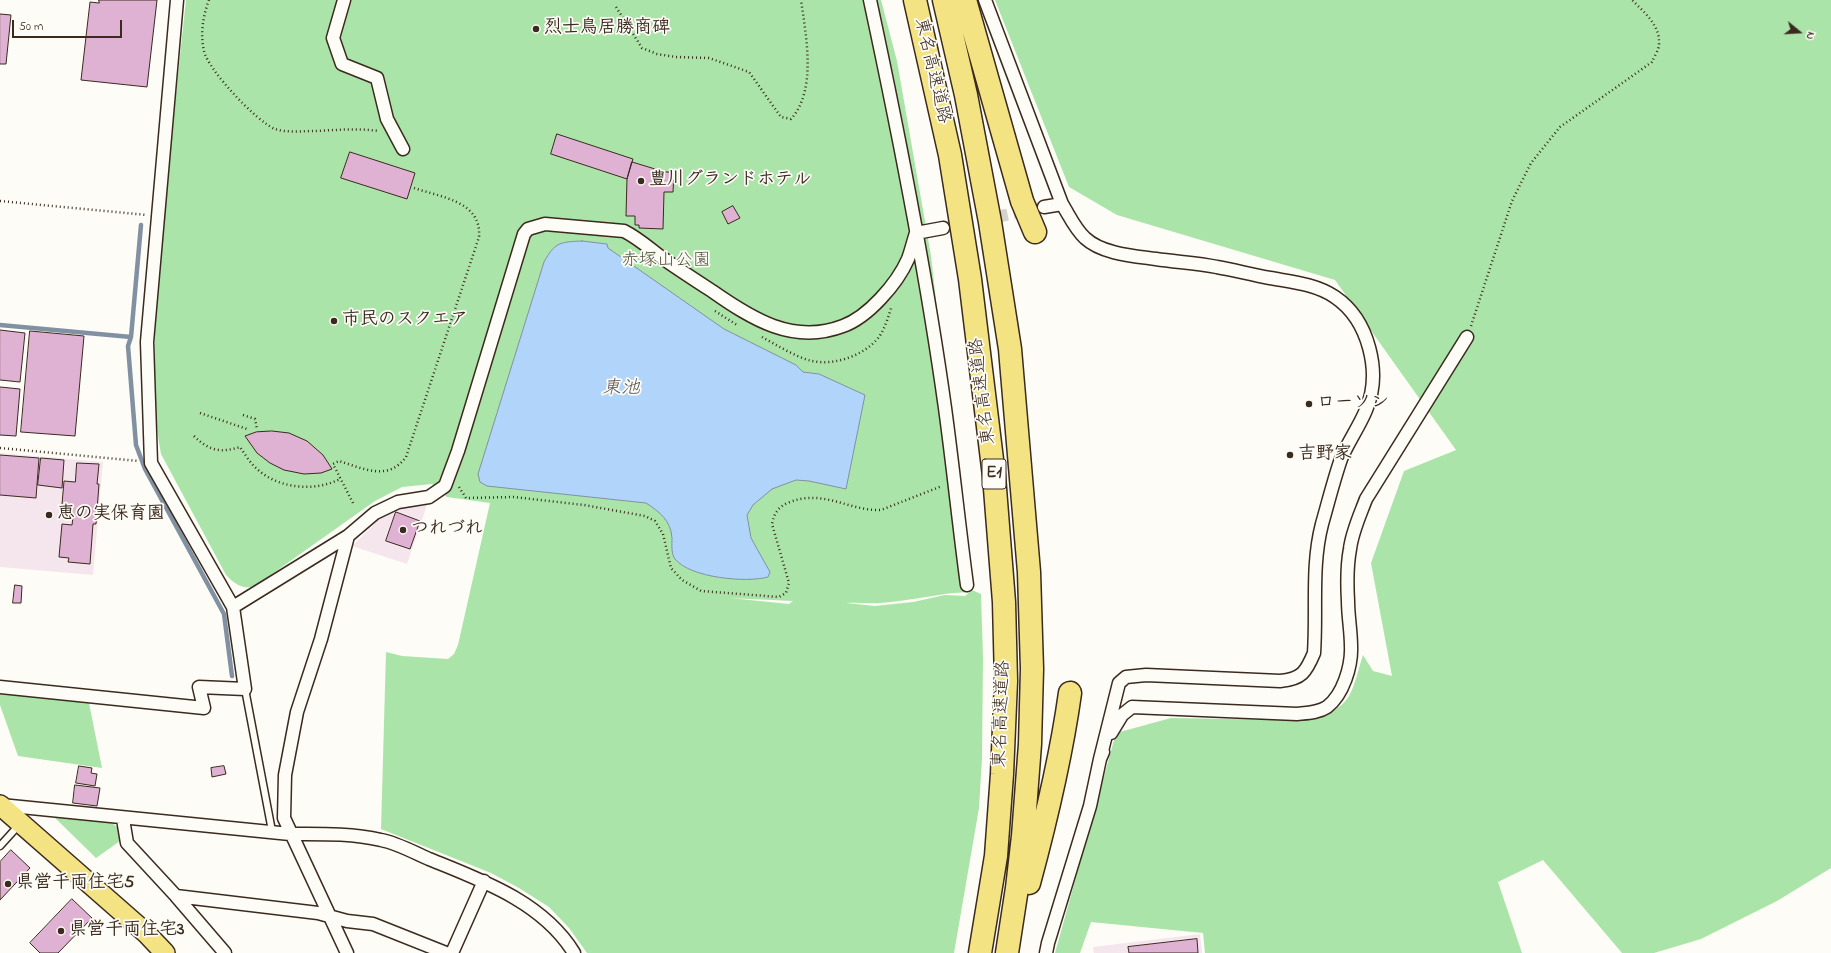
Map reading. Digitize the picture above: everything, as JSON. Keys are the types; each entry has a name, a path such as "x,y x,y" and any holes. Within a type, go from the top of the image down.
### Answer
{"highway":[{"name":"東名高速道路","path":"915,0 950,155 970,279 994,476 1004,602 1006,681 996,856 980,953"},
{"name":"東名高速道路","path":"944,0 966,95 986,200 1010,350 1029,572 1032,669 1030,744 1022,851 1007,953"},
{"path":"964,0 1022,201 1035,232"},
{"path":"1010,953 1050,806 1065,730 1070,693"}],"main road":[{"path":"0,805 146,933 165,953"}],"street":[{"path":"0,687 204,708 199,687 245,689 233,607 152,463 147,342 177,0"},
{"path":"344,0 333,38 342,64 377,78 387,119 403,149"},
{"path":"870,0 885,67 916,233 945,408 966,585"},
{"path":"985,0 1062,204 1085,238 1098,246 1110,250 1147,257 1216,266 1323,290 1335,297 1348,309 1361,328 1371,354 1374,373 1370,399 1366,411 1342,458 1322,524 1317,551 1314,653 1309,666 1300,676 1291,680 1280,681 1146,674 1126,676 1119,683 1090,806 1046,953"},
{"path":"1044,207 1062,204"},
{"path":"233,607 348,536 374,513 398,502 429,497 445,486 458,451 524,234 528,229 545,224 624,232 633,236 661,257 749,316 781,328 798,332 817,333 833,330 850,324 873,306 896,279 908,260 916,233"},
{"path":"916,233 943,228"},
{"path":"1100,759 1118,721 1122,715 1132,707 1297,714 1312,713 1326,707 1338,695 1351,660 1352,647 1348,600 1348,568 1350,548 1366,499 1467,337"},
{"path":"347,953 331,916 290,834 284,818 285,775 297,712 320,639 348,536"},
{"path":"0,805 290,834 336,834 381,840 484,882 516,899 544,918 574,953"},
{"path":"123,818 127,843 176,896 225,953"},
{"path":"452,953 484,882"},
{"path":"176,896 318,912 373,924 446,953"}],"lane":[{"path":"245,689 272,831"},
{"path":"0,846 21,824"}],"path":[{"path":"209,0 204,13 202,27 204,52 215,72 232,94 257,116 275,129 363,129 394,133"},
{"path":"616,7 642,48 657,54 676,57 709,58 749,72 781,117 791,119 796,114 806,85 807,43 801,0"},
{"path":"1467,337 1512,201 1531,163 1560,127 1652,62 1659,45 1657,31 1651,19 1632,0"},
{"path":"353,503 332,464 339,461 372,471 384,472 395,468 406,457 478,242 479,229 477,221 467,207 460,203 414,188"},
{"path":"0,201 157,216"},
{"path":"758,335 811,360 834,361 850,357 863,351 872,344 879,336 885,325 894,303"},
{"path":"710,308 729,321 743,328"},
{"path":"200,413 247,428"},
{"path":"243,415 255,419 257,429"},
{"path":"194,436 201,443 213,450 225,451 240,447 256,469 280,482 293,486 313,487 333,483 340,479"},
{"path":"0,448 152,463"},
{"path":"458,481 461,493 466,498 514,497 584,505 645,516 654,521 661,530 671,568 682,580 701,591 771,597 779,597 786,593 789,583 773,534 772,524 773,516 784,505 809,497 820,497 871,510 881,510 954,482"}],"shaded area":[{"name":"恵の実保育園","path":"0,453 103,462 93,575 0,567"},
{"path":"407,505 427,505 407,564 352,546 392,509"},
{"path":"1200,934 1202,953 1094,953 1093,947"}],"green space":[{"name":"赤塚山公園","path":"186,0 881,0 897,61 931,256 969,592 880,603 846,603 875,606 913,602 945,595 965,596 972,590 981,594 983,658 982,758 979,808 954,953 587,953 569,928 549,907 519,888 491,873 381,829 386,652 402,656 448,659 454,654 458,645 490,503 447,497 432,484 402,487 375,501 255,586 242,587 226,575 161,454 155,401 154,348 157,295","holes":["730,598 793,601 789,604"]},
{"path":"995,0 1831,0 1831,868 1777,901 1701,939 1654,953 1622,953 1543,860 1498,882 1522,953 1205,953 1203,933 1091,922 1080,953 1055,953 1116,733 1171,718 1294,720 1325,714 1339,707 1349,696 1363,655 1373,671 1392,676 1371,563 1404,471 1456,450 1335,280 1117,215 1069,187"},
{"path":"0,693 89,703 102,768 18,756 0,705"},
{"path":"52,815 111,822 117,827 120,841 96,858"}],"water":[{"name":"東池","path":"582,241 607,244 608,248 724,329 796,365 803,372 819,374 865,395 846,489 809,481 796,480 772,489 753,505 747,515 751,538 770,572 768,577 759,579 733,579 705,575 682,565 673,555 671,532 667,522 656,510 646,503 487,486 480,482 478,474 544,262 551,250 559,244"}],"building":[{"path":"99,0 157,0 147,87 81,80 90,2 99,3"},
{"path":"0,14 11,15 6,64 0,64"},
{"path":"557,134 633,159 627,179 551,154"},
{"path":"350,152 415,173 407,199 341,178"},
{"path":"632,162 665,172 674,172 673,192 664,192 663,229 639,228 639,225 635,225 635,216 626,216 627,179"},
{"path":"733,206 740,218 728,224 722,212"},
{"path":"0,330 25,333 20,382 0,380"},
{"path":"30,331 84,336 75,436 21,432"},
{"path":"0,387 20,389 16,436 0,435"},
{"path":"272,431 289,433 307,441 323,455 332,469 321,473 304,474 284,470 270,463 257,453 245,436 256,432"},
{"path":"0,455 39,458 36,498 0,495"},
{"path":"41,458 64,460 62,488 38,485"},
{"path":"77,463 99,464 96,524 93,524 90,564 68,562 69,558 59,557 62,524 72,525 73,517 61,516 64,481 75,482"},
{"path":"396,512 420,521 410,549 386,541"},
{"path":"15,585 22,586 21,603 13,603"},
{"path":"79,766 92,768 91,773 97,774 95,786 76,783"},
{"path":"224,766 226,774 212,777 211,768"},
{"path":"75,785 100,788 97,806 73,803"},
{"name":"県営千両住宅5","path":"11,850 30,868 0,900 0,862"},
{"name":"県営千両住宅3","path":"72,899 92,918 58,953 40,953 30,943"},
{"path":"1197,939 1198,953 1129,953 1128,947"}],"waterway":[{"path":"141,225 131,337 128,346 136,445 145,469 224,614 232,676"},
{"path":"0,325 131,337"}],"tunnel":[{"path":"943,228 1044,207"}],"place":[{"name":"烈士鳥居勝商碑","path":"536,29"},
{"name":"豊川グランドホテル","path":"641,181"},
{"name":"市民のスクエア","path":"334,321"},
{"name":"ローソン","path":"1309,404"},
{"name":"吉野家","path":"1290,455"},
{"name":"恵の実保育園","path":"49,515"},
{"name":"つれづれ","path":"403,530"},
{"name":"県営千両住宅5","path":"8,884"},
{"name":"県営千両住宅3","path":"61,931"}]}
